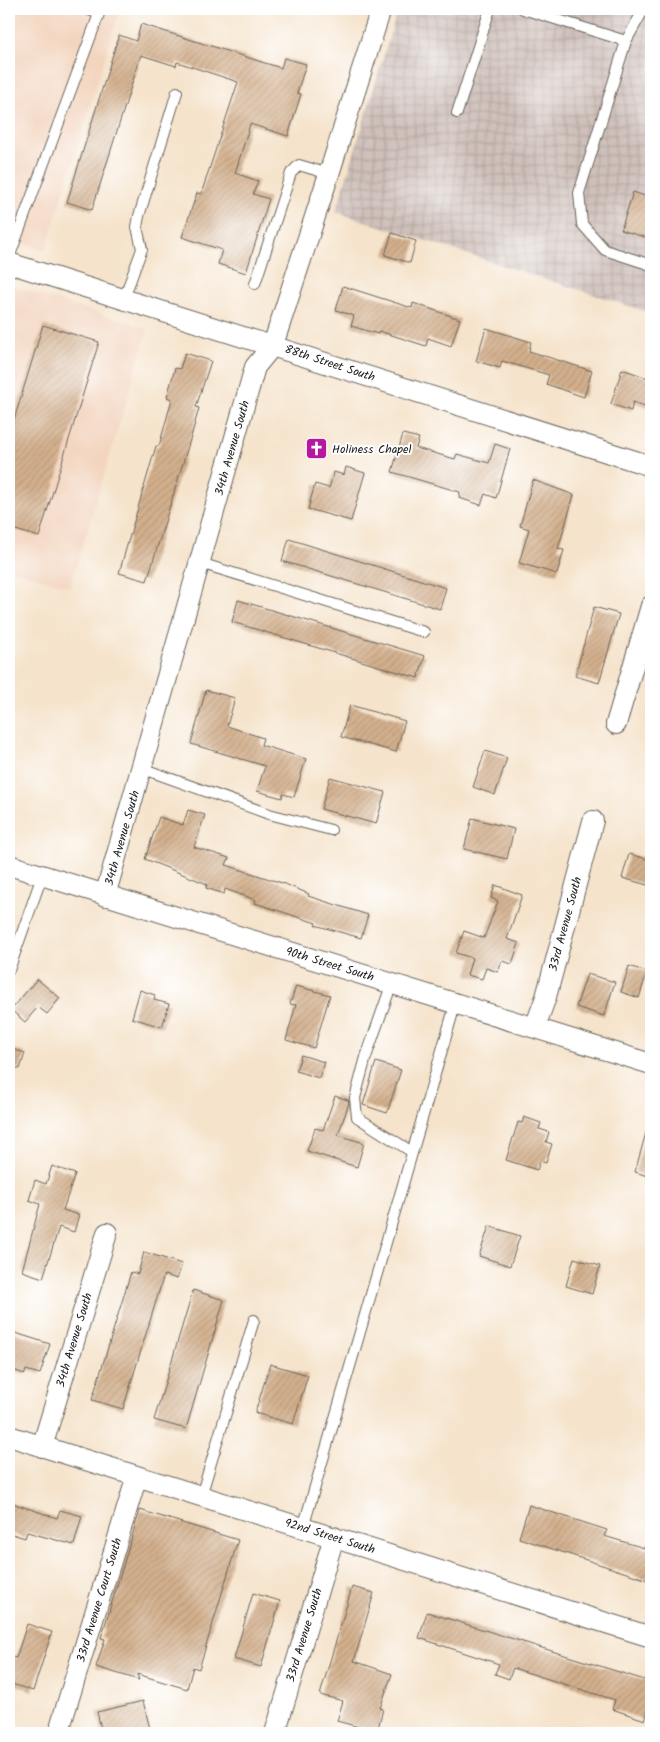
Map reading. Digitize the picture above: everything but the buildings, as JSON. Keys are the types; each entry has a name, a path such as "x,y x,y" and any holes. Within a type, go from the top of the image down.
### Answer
{"street":[{"name":"34th Avenue South","path":"105,896 255,367 273,344 330,174 381,9"},
{"name":"88th Street South","path":"9,263 273,344 651,466"},
{"path":"616,724 651,606"},
{"name":"33rd Avenue South","path":"535,1027 546,997 593,821"},
{"name":"90th Street South","path":"9,865 651,1064"},
{"name":"34th Avenue South","path":"42,1447 106,1233"},
{"name":"92nd Street South","path":"9,1436 651,1636"},
{"name":"33rd Avenue Court South","path":"61,1724 137,1476"},
{"name":"33rd Avenue South","path":"275,1733 334,1537"}],"lane":[{"path":"9,258 99,14 86,9"},
{"path":"457,112 490,9"},
{"path":"523,9 626,42"},
{"path":"644,9 626,42 579,193 582,224 605,250 651,265"},
{"path":"124,298 142,249 137,226 139,216 177,92"},
{"path":"255,284 291,173 299,165 330,174"},
{"path":"9,228 19,231"},
{"path":"200,563 424,632"},
{"path":"141,768 269,814 331,830"},
{"path":"9,970 42,876"},
{"path":"392,983 366,1057 355,1098 357,1117 412,1152"},
{"path":"303,1528 456,1002"},
{"path":"201,1496 254,1320"}],"shaded area":[{"path":"9,9 120,9 46,250 9,239"},
{"path":"398,9 651,9 651,313 336,212"},
{"path":"9,285 148,329 70,587 9,569"}],"place":[{"name":"Holiness Chapel","path":"316,449"}]}
